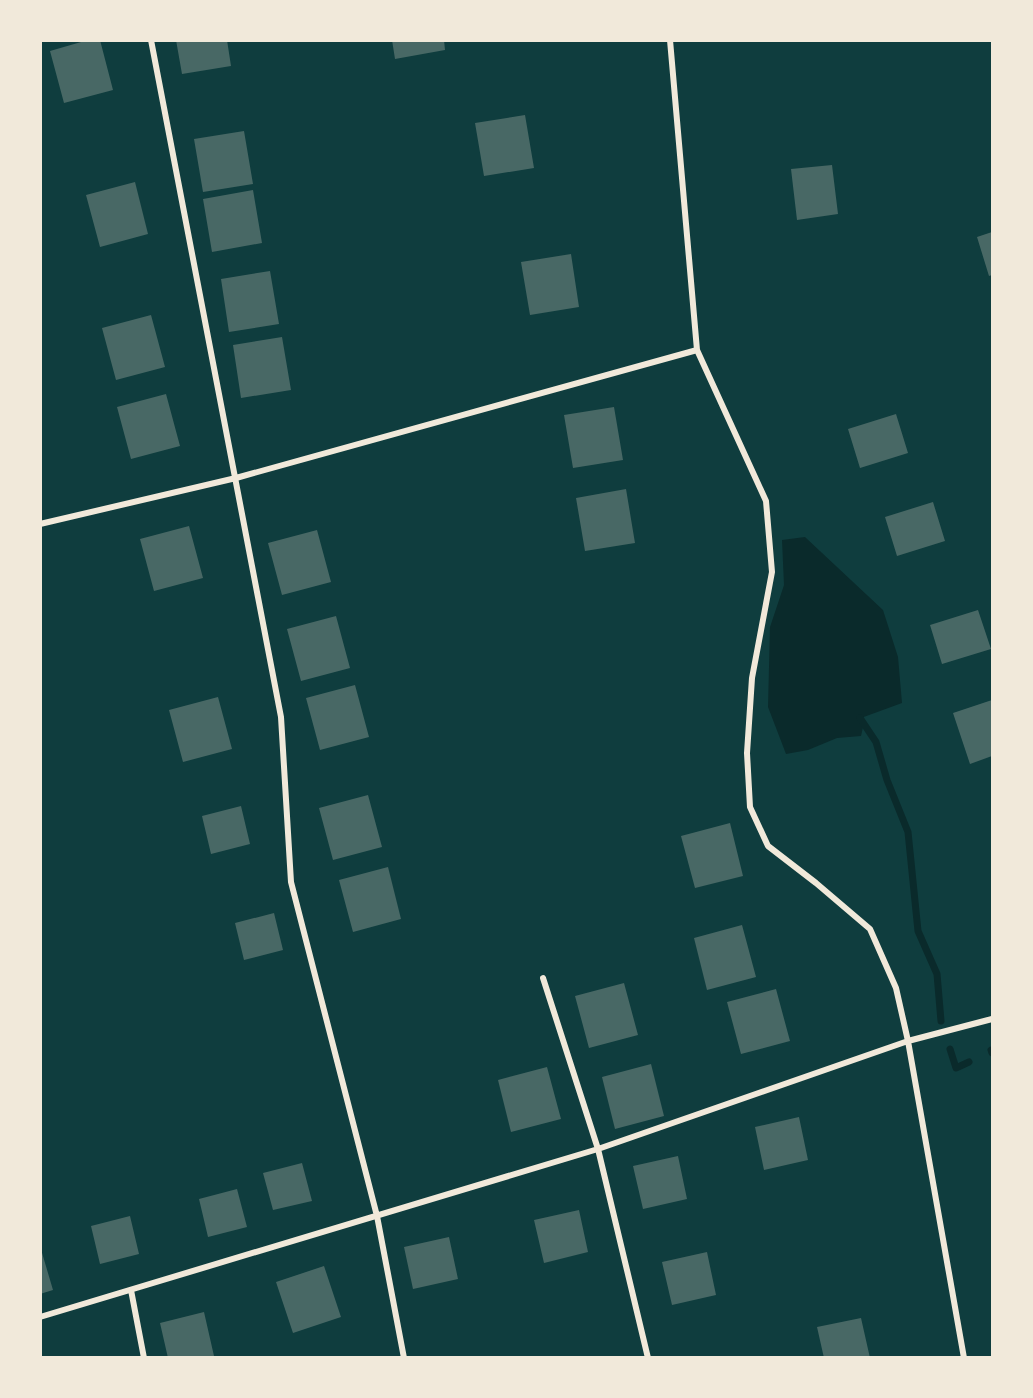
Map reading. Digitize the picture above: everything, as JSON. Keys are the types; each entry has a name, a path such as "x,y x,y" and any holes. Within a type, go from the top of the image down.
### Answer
{"street":[{"path":"152,40 281,717 291,882 377,1216 404,1358"},
{"path":"670,40 697,350 766,501 772,572 752,678 747,753 750,807 768,846 870,929 896,988 908,1041 964,1358"},
{"path":"40,524 236,478 697,350"},
{"path":"543,978 598,1149 648,1358"},
{"path":"40,1317 598,1149 908,1041 993,1019"},
{"path":"131,1290 144,1358"}],"water":[{"path":"805,537 883,610 898,657 902,703 861,718 864,723 861,736 837,738 808,750 786,754 768,707 770,627 784,585 782,540"}],"building":[{"path":"88,40 100,40 113,90 64,103 50,51"},
{"path":"176,40 227,40 231,66 182,74"},
{"path":"392,40 444,40 445,50 395,59"},
{"path":"525,115 534,168 484,176 475,123"},
{"path":"244,131 253,184 203,192 194,139"},
{"path":"832,165 838,214 797,220 791,169"},
{"path":"135,182 148,234 100,247 86,195"},
{"path":"253,190 262,243 212,252 203,199"},
{"path":"992,232 992,275 989,276 977,237"},
{"path":"571,254 579,307 530,315 521,262"},
{"path":"270,271 279,324 229,332 221,279"},
{"path":"151,315 165,367 116,380 102,328"},
{"path":"282,337 291,390 241,398 233,345"},
{"path":"166,394 180,446 131,459 117,407"},
{"path":"614,407 623,460 573,468 564,415"},
{"path":"896,414 908,453 860,468 848,429"},
{"path":"626,489 635,543 585,551 576,498"},
{"path":"933,502 945,541 897,556 885,517"},
{"path":"189,526 203,578 154,591 140,539"},
{"path":"317,530 331,582 282,595 268,543"},
{"path":"978,610 991,649 942,664 930,625"},
{"path":"336,616 350,668 301,681 287,629"},
{"path":"355,685 369,737 320,750 306,698"},
{"path":"218,697 232,749 183,762 169,710"},
{"path":"992,700 992,756 970,764 953,713"},
{"path":"368,795 382,847 333,860 319,808"},
{"path":"241,806 250,844 211,854 202,816"},
{"path":"730,823 743,876 695,888 681,836"},
{"path":"388,867 401,919 353,932 339,880"},
{"path":"274,913 283,950 244,960 235,923"},
{"path":"742,925 756,977 707,990 694,938"},
{"path":"624,983 638,1035 589,1048 575,996"},
{"path":"776,989 790,1041 741,1054 727,1002"},
{"path":"651,1064 664,1116 615,1129 602,1077"},
{"path":"547,1067 561,1119 511,1132 498,1080"},
{"path":"799,1117 808,1160 764,1170 755,1127"},
{"path":"678,1156 687,1199 643,1209 633,1166"},
{"path":"302,1163 312,1201 273,1210 263,1173"},
{"path":"237,1189 247,1227 208,1237 199,1199"},
{"path":"579,1210 588,1252 544,1263 534,1220"},
{"path":"130,1216 139,1254 100,1264 91,1226"},
{"path":"449,1237 458,1279 413,1289 404,1247"},
{"path":"40,1246 53,1290 40,1294"},
{"path":"707,1252 716,1295 672,1305 662,1262"},
{"path":"324,1266 341,1317 293,1333 276,1282"},
{"path":"204,1312 214,1356 168,1358 160,1323"},
{"path":"861,1318 870,1358 824,1358 817,1327"}],"waterway":[{"path":"860,718 876,742 887,780 908,832 918,931 937,974 941,1021"},
{"path":"950,1049 956,1068 969,1062"}]}
